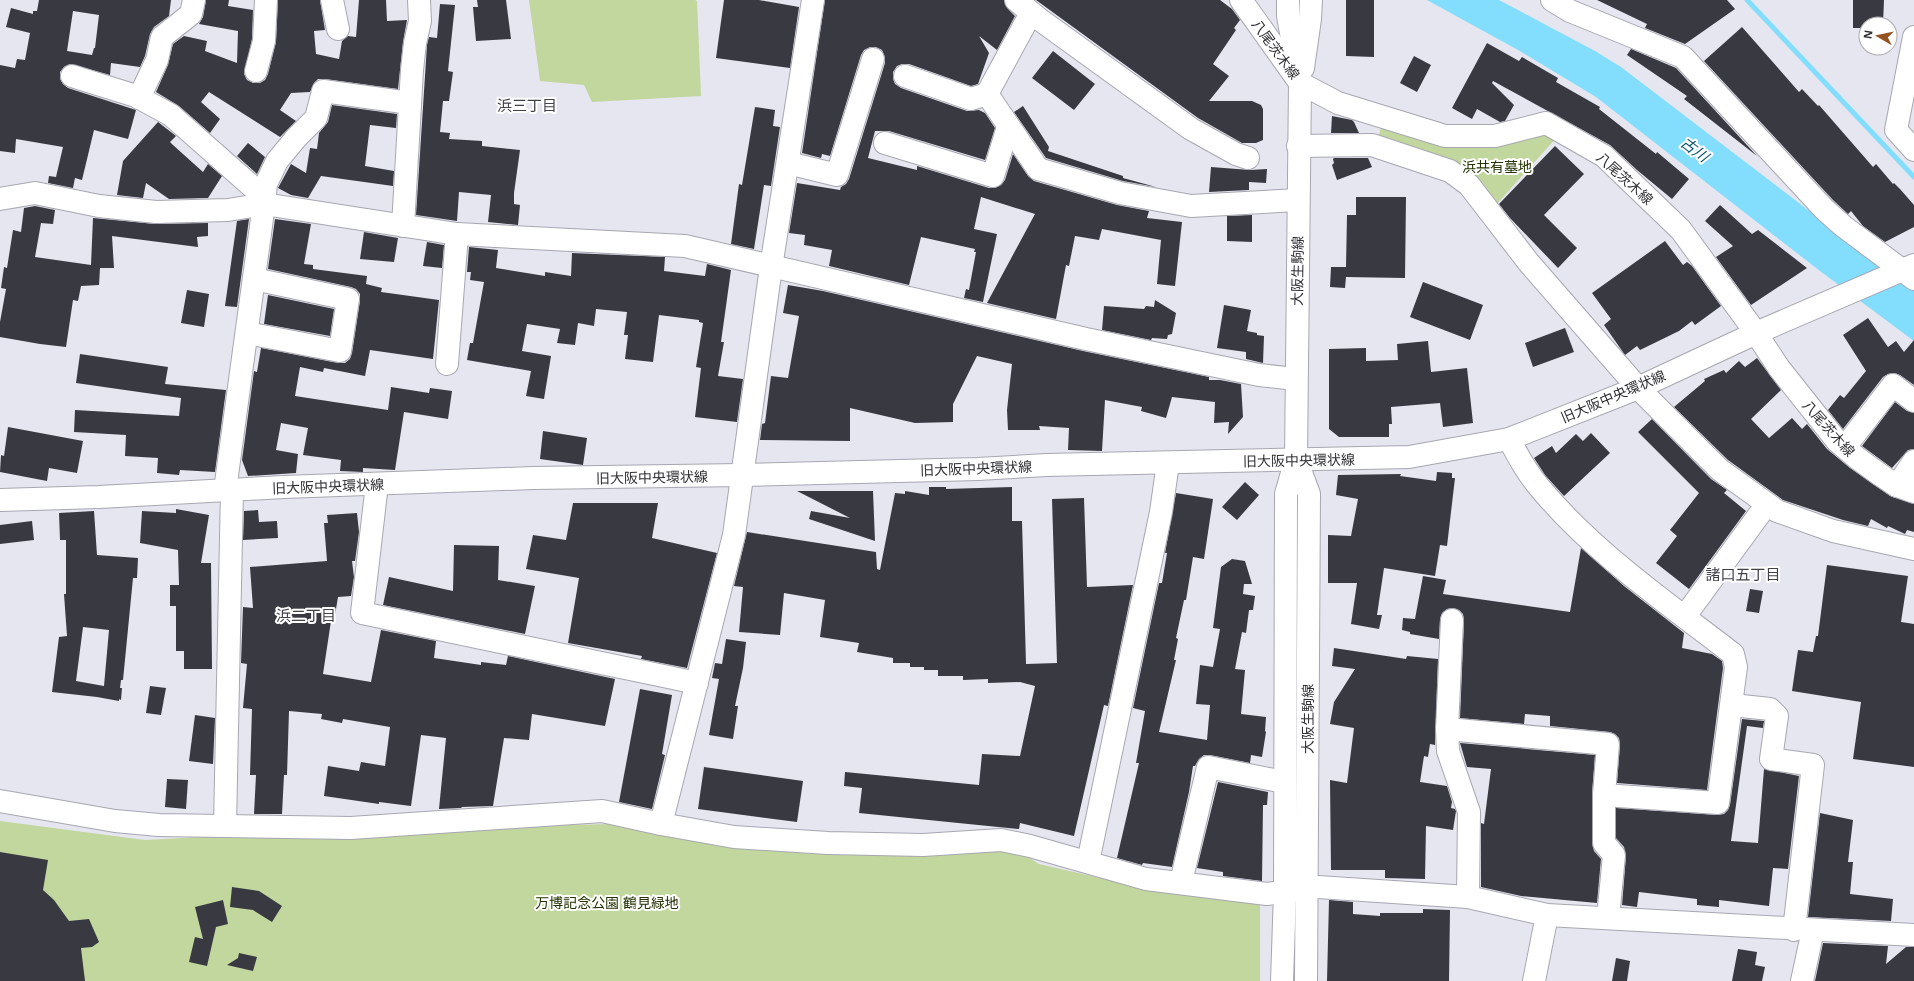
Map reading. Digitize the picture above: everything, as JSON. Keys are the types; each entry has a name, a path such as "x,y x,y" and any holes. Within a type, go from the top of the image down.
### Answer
{"street":[{"path":"139,98 157,60 162,37 191,14 194,0"},
{"path":"256,71 264,40 266,0"},
{"path":"332,0 338,29"},
{"path":"403,226 410,103 415,43 420,21 419,0"},
{"path":"661,824 734,534 771,267 813,0"},
{"name":"八尾茨木線","path":"1241,0 1300,83 1338,103 1445,136 1495,136 1546,123 1604,156 1681,230 1756,333 1779,368 1807,405 1845,447 1857,458 1906,489"},
{"name":"大阪生駒線","path":"1288,0 1288,16 1300,83"},
{"name":"大阪生駒線","path":"1306,981 1284,782 1286,494 1296,459 1298,146 1300,83 1310,19 1311,0"},
{"path":"1552,0 1570,11 1683,57 1824,209 1843,226 1907,272"},
{"path":"905,76 971,99 987,94 1024,6 1191,129 1236,154 1248,158"},
{"path":"1914,37 1896,130 1914,150"},
{"path":"788,163 837,175 873,59"},
{"path":"72,76 139,98 171,115 264,201"},
{"path":"226,826 230,544 229,490 266,184 277,161 296,138 316,118 324,91 410,103"},
{"path":"987,94 1038,169 1120,193 1191,206 1298,200"},
{"path":"885,143 993,176 1008,127"},
{"path":"1298,146 1372,145 1450,171 1469,185 1529,263 1638,388 1720,470 1776,511 1833,531 1914,549"},
{"path":"0,199 35,193 99,206 156,212 228,210 264,201 403,226 457,234 685,246 1094,341 1259,375 1296,379"},
{"path":"447,364 457,234"},
{"name":"旧大阪中央環状線","path":"0,500 533,478 741,475 978,469 1046,465 1409,457 1509,439 1638,388 1756,333 1843,296 1907,272"},
{"path":"247,333 340,351 348,299 254,279"},
{"path":"1845,447 1893,385 1914,401"},
{"path":"1509,439 1524,467 1539,488 1584,536 1733,654 1736,667 1718,803 1604,795"},
{"name":"大阪生駒線","path":"1282,981 1295,890 1309,494 1296,459"},
{"path":"1906,489 1914,461"},
{"path":"1088,862 1161,512 1168,463"},
{"path":"377,484 362,614 697,683"},
{"path":"1685,616 1767,504"},
{"path":"1452,620 1447,729 1448,751 1469,812 1468,897"},
{"path":"1732,705 1770,709 1777,716 1771,758 1814,765 1803,930 1802,981"},
{"path":"1447,729 1608,744 1604,795 1604,843 1614,855 1608,918"},
{"path":"1181,882 1208,767 1284,782"},
{"path":"0,800 115,821 159,825 351,828 602,811 661,824 734,837 828,843 923,845 1002,840 1030,846 1146,879 1181,882 1267,894 1318,887 1468,897 1548,915 1914,935"},
{"path":"1534,981 1548,915"}],"green space":[{"path":"529,0 697,1 701,96 592,102 584,85 540,81"},
{"name":"浜共有墓地","path":"1381,127 1541,131 1558,136 1495,206 1378,139"},
{"name":"万博記念公園 鶴見緑地","path":"0,821 145,840 295,832 347,839 480,827 612,824 785,850 950,855 996,848 1021,852 1039,864 1139,887 1260,903 1260,981 0,981"}],"water":[{"name":"古川","path":"1427,0 1499,0 1595,51 1621,67 1914,291 1914,341 1820,271 1596,97 1518,50"}],"building":[{"path":"39,0 171,0 169,16 154,27 150,34 145,56 140,67 111,63 110,75 70,64 64,67 60,72 60,79 68,88 136,110 128,139 94,130 82,180 75,178 73,188 48,183 49,176 56,177 63,147 16,139 15,153 0,151 0,65 15,68 17,59 25,60 30,33 6,27 11,8 33,14 33,11 37,11","holes":["73,11 99,15 95,48 92,55 67,51"]},
{"path":"206,0 229,0 228,6 253,10 252,39 244,74 247,80 253,83 260,83 265,80 268,74 276,42 278,0 320,0 325,30 314,31 316,54 339,59 342,41 348,36 356,37 359,0 386,0 387,21 407,20 398,89 318,79 314,83 310,92 291,93 280,110 296,121 280,137 209,92 201,102 220,119 210,133 179,106 156,92 168,65 173,44 184,36 207,41 205,51 237,63 238,31 199,24 203,17"},
{"path":"477,0 506,0 511,39 476,41 473,7 478,7"},
{"path":"724,0 759,0 799,7 790,68 716,58"},
{"path":"825,0 1004,0 1008,9 1015,16 997,50 979,36 989,53 978,84 971,86 909,64 897,66 893,72 895,84 901,88 967,111 979,110 985,113 995,128 985,160 889,131 875,131 868,158 917,170 917,166 989,188 995,188 1001,185 1005,180 1013,154 1028,176 1034,181 1117,205 1149,211 1147,218 1182,222 1175,286 1157,284 1161,240 1102,229 1099,240 1075,236 1069,266 1066,265 1056,319 987,303 1035,214 981,197 974,229 997,234 983,302 964,298 966,289 969,290 976,252 974,252 975,249 921,237 909,285 829,266 832,250 804,245 805,235 789,233 797,183 840,190 841,187 846,184 849,179 885,63 885,57 882,50 876,47 870,47 864,50 861,55 830,156 822,154 821,158 802,153"},
{"path":"1036,0 1220,0 1232,9 1240,20 1234,28 1236,30 1213,64 1229,76 1209,101 1252,101 1261,105 1263,109 1263,140 1256,143 1242,143 1198,118"},
{"path":"1346,0 1374,0 1374,57 1346,56"},
{"path":"1597,0 1727,0 1735,9 1685,44 1645,28 1647,24"},
{"path":"1853,0 1884,0 1883,16 1858,16 1858,28 1853,28"},
{"path":"440,4 455,5 448,71 453,72 449,101 443,101 440,132 450,133 449,139 482,141 482,146 520,150 514,193 514,204 520,205 518,225 488,222 491,195 459,192 457,221 416,215 427,45 429,37 437,38"},
{"path":"1742,27 1799,92 1802,89 1818,106 1819,105 1873,167 1876,164 1914,205 1914,227 1885,242 1863,226 1851,211 1848,214 1833,200 1704,61"},
{"path":"1487,43 1519,61 1522,57 1558,78 1556,82 1600,107 1599,109 1656,154 1657,152 1689,179 1672,199 1610,145 1493,81 1492,83 1514,105 1505,121 1500,122 1477,109 1472,119 1452,108"},
{"path":"1631,49 1676,68 1757,156 1684,99 1687,96 1627,55"},
{"path":"1053,51 1095,84 1074,110 1032,78"},
{"path":"1414,56 1431,65 1417,92 1400,83"},
{"path":"332,105 397,114 396,128 370,125 365,166 394,171 393,186 321,176 308,198 291,195 278,188 291,164 306,173 310,148 317,149 319,133 328,122"},
{"path":"1023,106 1049,147 1048,151 1123,176 1123,178 1156,187 1123,181 1046,158 1014,112"},
{"path":"755,107 775,110 773,126 780,127 771,186 764,185 754,249 731,244 739,184 742,185"},
{"path":"1332,116 1352,120 1359,133 1331,133"},
{"path":"158,122 176,136 170,142 203,172 208,164 222,176 208,198 169,199 146,183 143,198 117,195 123,161"},
{"path":"248,143 265,157 257,174 237,156"},
{"path":"1555,146 1584,174 1544,215 1577,248 1558,268 1510,218 1499,204"},
{"path":"1334,158 1368,158 1372,167 1337,180 1332,165 1334,163"},
{"path":"1211,167 1250,170 1267,169 1266,183 1249,182 1249,190 1209,192"},
{"path":"1356,197 1406,197 1405,278 1346,277 1345,288 1330,287 1331,267 1346,267 1347,215 1356,215"},
{"path":"1720,205 1752,234 1758,230 1807,268 1751,305 1716,257 1733,246 1705,221"},
{"path":"35,206 55,210 53,224 41,223 35,257 91,265 93,218 155,224 208,223 208,236 197,237 198,247 112,236 114,268 100,268 99,285 81,286 78,301 73,300 66,347 0,337 0,322 6,289 1,288 4,267 7,268 13,230 21,232 24,208"},
{"path":"1252,215 1252,242 1227,241 1227,216"},
{"path":"249,219 237,307 225,306 237,221"},
{"path":"275,219 311,224 304,264 313,265 313,269 367,276 366,284 382,288 381,292 439,300 433,359 370,350 365,376 324,368 323,372 300,367 295,396 388,410 391,387 429,393 430,388 452,391 448,419 404,412 395,470 363,468 363,472 340,471 341,460 303,455 308,428 281,423 276,450 298,454 296,473 248,476 242,460 254,371 257,372 261,348 338,363 345,363 350,359 352,353 360,301 360,294 356,289 351,287 268,269"},
{"path":"364,232 398,238 394,262 360,259"},
{"path":"1665,241 1683,265 1687,262 1692,266 1721,306 1695,325 1692,321 1679,331 1640,350 1637,346 1625,355 1604,325 1611,319 1592,293"},
{"path":"427,242 444,245 442,268 423,266"},
{"path":"469,247 498,250 496,268 545,276 545,272 571,276 572,253 665,257 664,271 705,276 707,264 731,270 721,342 724,342 718,376 743,379 737,422 695,417 701,368 696,367 703,323 699,322 699,320 659,315 653,362 625,359 628,335 624,335 627,312 596,309 594,326 578,323 575,345 557,343 560,329 527,324 522,351 551,356 544,399 526,396 531,371 467,360 470,343 473,343 484,282 470,280 471,272 467,272"},
{"path":"1423,282 1483,305 1470,340 1410,317"},
{"path":"788,285 823,291 1083,351 1209,377 1209,380 1220,380 1241,384 1243,417 1228,434 1229,422 1214,423 1215,402 1172,397 1166,418 1141,411 1142,407 1105,400 1102,451 1068,450 1069,428 1039,426 1040,430 1008,430 1007,410 1012,364 977,356 953,404 953,422 915,423 850,408 850,441 760,440 762,424 765,423 771,376 788,378 799,316 783,313"},
{"path":"187,290 209,294 204,327 181,323"},
{"path":"268,295 334,309 330,336 264,324"},
{"path":"1155,300 1176,313 1172,334 1168,335 1167,339 1152,338 1151,340 1102,330 1104,306 1144,309 1146,306 1154,307"},
{"path":"1224,305 1251,310 1247,331 1264,336 1263,363 1246,359 1246,352 1217,348"},
{"path":"1868,318 1888,347 1896,341 1904,352 1914,340 1914,385 1900,375 1894,373 1883,377 1843,429 1828,410 1840,395 1844,398 1866,371 1843,335"},
{"path":"1565,328 1574,352 1533,367 1525,343"},
{"path":"1428,341 1431,372 1467,368 1473,423 1443,427 1440,403 1391,407 1392,424 1389,424 1389,437 1339,437 1329,429 1329,349 1366,348 1366,361 1398,360 1397,344"},
{"path":"80,354 168,367 165,384 226,390 215,472 180,470 179,475 157,473 158,458 125,456 126,435 74,432 75,410 179,416 181,398 76,383"},
{"path":"1757,358 1781,390 1751,419 1769,438 1792,418 1802,429 1807,424 1827,449 1850,468 1890,496 1914,504 1914,532 1907,530 1905,534 1888,526 1887,528 1871,519 1868,526 1843,520 1783,500 1728,460 1674,407 1705,381 1704,379 1724,370 1726,373 1739,361 1745,367"},
{"path":"1895,402 1907,411 1914,413 1914,449 1908,450 1892,468 1862,446"},
{"path":"1652,419 1711,479 1727,490 1724,493 1746,511 1689,589 1656,563 1677,536 1670,530 1699,493 1638,432"},
{"path":"8,427 83,441 77,473 49,468 47,481 0,472 1,455 4,456"},
{"path":"543,431 587,438 583,465 540,459"},
{"path":"1591,433 1610,453 1564,496 1545,475 1534,458 1552,446 1556,453 1576,434 1583,441"},
{"path":"1437,472 1452,473 1452,478 1455,478 1447,546 1440,545 1435,576 1384,568 1377,615 1382,615 1379,629 1351,624 1357,583 1328,583 1328,535 1351,536 1358,499 1336,495 1338,475 1401,474 1400,476 1436,481"},
{"path":"1245,482 1259,495 1237,520 1222,507"},
{"path":"929,487 946,487 946,489 1012,487 1012,521 1022,521 1026,664 1057,663 1052,499 1084,498 1087,587 1133,585 1108,706 1104,705 1074,836 1020,823 1019,829 859,813 862,788 844,786 845,772 979,785 982,754 1020,756 1035,686 1020,682 988,683 988,679 963,680 963,676 938,676 938,670 924,670 924,667 910,667 910,663 893,663 893,658 857,652 859,643 820,637 825,600 784,593 780,635 739,632 743,587 734,586 747,532 876,552 877,569 880,570 895,493 905,494 905,491 929,495"},
{"path":"797,491 873,491 875,541 809,519 811,511 850,518"},
{"path":"1176,493 1213,499 1204,559 1193,557 1186,600 1184,600 1176,638 1178,639 1174,660 1176,660 1159,732 1207,740 1210,705 1196,704 1200,665 1213,667 1220,629 1213,628 1221,567 1232,559 1245,561 1252,584 1244,584 1243,594 1255,596 1253,610 1249,610 1246,633 1242,632 1235,669 1245,670 1241,714 1266,717 1266,732 1262,757 1251,755 1250,763 1204,755 1199,759 1195,766 1193,766 1189,792 1172,867 1143,863 1142,865 1117,858 1139,763 1136,763 1145,711 1133,708 1159,583 1162,583 1167,553 1165,553"},
{"path":"573,503 658,503 652,538 717,553 687,668 641,659 642,656 568,643 579,578 526,569 533,535 566,540"},
{"path":"176,509 209,515 201,563 211,563 212,669 184,669 184,651 176,651 176,606 170,606 170,585 179,585 178,550 140,543 142,511 176,513"},
{"path":"258,510 259,522 277,521 278,538 243,540 244,511"},
{"path":"94,511 97,555 138,558 137,578 133,578 123,680 121,680 120,688 122,688 121,700 119,699 119,701 52,692 59,637 67,636 64,594 66,594 66,540 60,540 59,513","holes":["83,627 109,630 104,686 76,681"]},
{"path":"357,513 359,532 355,561 352,561 354,577 351,596 338,597 334,621 331,621 323,674 371,682 381,630 436,641 434,658 481,665 481,662 506,665 508,656 615,679 605,726 532,714 529,740 504,738 493,806 439,809 446,738 421,735 411,806 379,802 379,804 324,796 328,766 359,771 361,762 385,766 390,727 343,719 342,723 321,719 322,714 289,711 287,775 284,775 282,814 254,814 256,775 250,775 252,709 243,708 247,664 241,663 243,607 253,608 250,567 327,561 324,523 328,523 327,515"},
{"path":"32,521 34,540 0,544 0,525"},
{"path":"454,545 499,546 498,580 535,586 525,634 383,605 389,577 453,591"},
{"path":"1581,548 1624,586 1684,633 1682,648 1712,654 1722,661 1723,668 1707,790 1617,783 1620,745 1619,738 1610,732 1550,726 1550,716 1525,714 1524,724 1460,718 1464,621 1463,614 1459,610 1453,608 1447,609 1442,613 1440,619 1439,639 1410,634 1410,632 1402,630 1403,618 1415,619 1423,576 1446,580 1443,594 1570,612"},
{"path":"1827,565 1908,576 1901,622 1914,624 1914,767 1853,759 1861,702 1792,691 1798,650 1813,652 1816,636 1818,636"},
{"path":"1750,589 1763,591 1759,613 1746,611"},
{"path":"726,639 746,642 743,668 735,706 738,706 733,739 709,735 719,679 712,678 715,663 722,664"},
{"path":"1334,648 1406,659 1407,656 1438,659 1435,745 1430,744 1428,757 1424,756 1420,782 1447,786 1452,802 1451,808 1455,809 1456,811 1453,830 1426,826 1425,879 1385,878 1385,870 1331,870 1330,780 1347,783 1354,728 1330,724 1334,702 1355,669 1332,666"},
{"path":"150,686 166,688 161,715 146,713"},
{"path":"640,689 672,695 662,754 665,755 652,809 619,802"},
{"path":"195,715 215,718 213,764 189,761"},
{"path":"1742,719 1764,721 1763,728 1747,726 1731,841 1758,843 1764,769 1799,776 1788,869 1773,868 1769,906 1719,900 1719,907 1697,905 1697,899 1639,892 1637,907 1622,905 1626,856 1624,847 1616,838 1616,808 1717,815 1724,814 1730,805"},
{"path":"1460,743 1595,755 1592,794 1592,843 1594,851 1601,859 1597,903 1521,896 1481,887 1481,823 1484,824 1491,769 1467,767"},
{"path":"704,767 803,781 797,822 698,809"},
{"path":"167,779 188,780 186,809 165,807"},
{"path":"1218,782 1268,792 1267,805 1263,805 1262,881 1223,876 1223,872 1197,868"},
{"path":"1820,813 1853,820 1848,862 1853,862 1850,894 1893,899 1891,921 1808,917"},
{"path":"0,852 48,860 43,890 54,900 69,921 89,919 99,942 92,947 81,948 85,981 0,981"},
{"path":"232,887 259,891 282,906 272,922 253,910 230,907"},
{"path":"223,900 228,924 216,927 207,966 189,962 195,937 203,939 195,907"},
{"path":"1329,900 1353,902 1353,914 1380,916 1380,913 1423,913 1423,909 1450,910 1449,981 1327,981"},
{"path":"1823,943 1888,946 1886,964 1906,947 1914,947 1914,981 1815,981"},
{"path":"1738,949 1757,952 1755,965 1765,967 1762,981 1732,981"},
{"path":"239,953 257,957 253,971 227,965 238,958"},
{"path":"1616,958 1630,961 1627,981 1612,981"}],"waterway":[{"path":"1747,0 1914,177"}],"district":[{"name":"浜三丁目","path":"527,105"},
{"name":"諸口五丁目","path":"1743,574"},
{"name":"浜二丁目","path":"306,615"}]}
